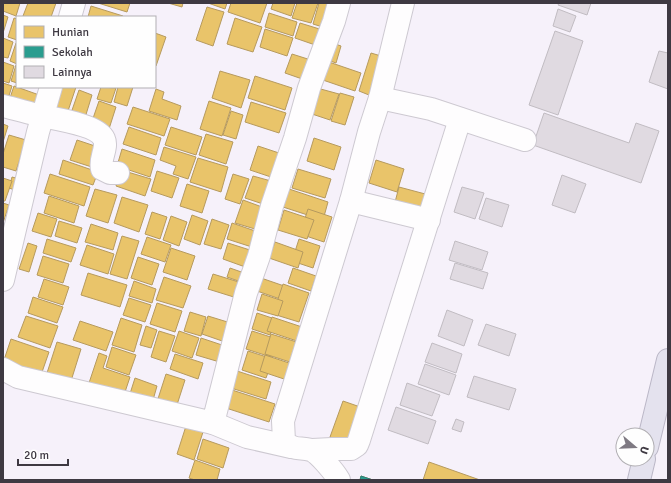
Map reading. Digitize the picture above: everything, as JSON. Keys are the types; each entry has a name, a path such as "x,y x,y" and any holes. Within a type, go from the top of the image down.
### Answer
{"highway":[{"path":"652,427 668,360"},
{"path":"639,480 642,467"}],"street":[{"path":"70,16 74,3"},
{"path":"213,423 246,293 259,256 272,206 295,138 309,88 334,21 339,3"},
{"path":"291,447 284,441 283,421 351,201 369,132 380,98 403,3"},
{"path":"3,280 42,116 51,88"},
{"path":"380,98 431,109 525,140"},
{"path":"3,106 97,131 104,137 106,144 102,161 102,169 118,173"},
{"path":"3,370 18,377 213,423 247,437 291,447 312,450 332,448 351,449 357,445 359,440 460,119"},
{"path":"351,201 429,220"},
{"path":"312,450 332,470 339,480"}],"building: Hunian":[{"path":"3,3 20,3 16,16 3,11"},
{"path":"28,3 56,3 51,16 23,16"},
{"path":"98,3 130,3 127,12"},
{"path":"168,3 183,3 182,7"},
{"path":"208,3 227,3 225,9"},
{"path":"231,3 267,3 260,23 228,12"},
{"path":"273,3 295,3 291,16 271,9"},
{"path":"297,3 318,3 311,23 292,18"},
{"path":"319,3 334,3 326,28 313,24"},
{"path":"91,6 123,16 88,16"},
{"path":"207,7 224,12 213,46 196,40"},
{"path":"269,13 297,22 293,36 265,27"},
{"path":"3,15 8,17 3,33"},
{"path":"14,18 16,19 16,40 8,37"},
{"path":"235,18 262,27 253,52 227,44"},
{"path":"300,23 326,31 321,47 295,38"},
{"path":"265,29 293,38 287,56 260,47"},
{"path":"156,33 166,37 156,66"},
{"path":"3,38 13,42 8,58 3,57"},
{"path":"327,41 341,46 336,63 322,58"},
{"path":"16,43 16,64 10,61"},
{"path":"371,53 381,56 369,95 359,91"},
{"path":"292,54 314,61 308,81 285,73"},
{"path":"323,60 361,73 355,91 317,78"},
{"path":"3,62 14,66 9,83 3,81"},
{"path":"16,65 16,83 11,81"},
{"path":"220,71 250,80 241,108 212,98"},
{"path":"255,76 292,88 285,110 248,98"},
{"path":"3,83 12,86 7,102 3,100"},
{"path":"14,86 16,88 42,96 37,110 9,101"},
{"path":"60,88 76,88 66,117 52,113"},
{"path":"101,88 116,88 111,103 97,99"},
{"path":"118,88 133,88 127,106 114,102"},
{"path":"317,88 339,94 330,120 309,113"},
{"path":"156,89 164,92 162,99 181,106 177,120 149,111"},
{"path":"79,90 92,95 84,121 70,116"},
{"path":"340,93 354,97 345,125 331,121"},
{"path":"99,101 116,107 108,132 90,127"},
{"path":"209,101 231,108 222,136 200,129"},
{"path":"251,102 286,113 279,133 245,122"},
{"path":"133,107 170,119 164,136 127,124"},
{"path":"231,111 243,115 236,139 223,135"},
{"path":"3,124 8,126 3,142"},
{"path":"129,127 161,138 156,155 123,144"},
{"path":"171,127 202,137 196,155 165,145"},
{"path":"206,134 233,142 226,164 199,155"},
{"path":"9,135 26,140 16,171 3,167 3,154"},
{"path":"314,138 341,147 334,170 307,161"},
{"path":"77,140 104,149 98,169 70,160"},
{"path":"258,146 285,155 277,179 250,170"},
{"path":"164,147 196,157 188,179 173,174 176,166 160,160"},
{"path":"122,149 155,160 150,177 117,166"},
{"path":"198,158 228,167 221,192 190,182"},
{"path":"63,160 98,172 93,185 59,174"},
{"path":"376,160 404,169 397,192 369,183"},
{"path":"298,169 331,179 325,198 292,188"},
{"path":"121,170 151,179 145,196 116,186"},
{"path":"157,171 179,178 172,198 151,191"},
{"path":"50,174 90,187 84,206 44,193"},
{"path":"233,174 249,179 240,204 225,199"},
{"path":"253,176 271,181 263,204 245,198"},
{"path":"12,177 23,180 20,192 9,188"},
{"path":"3,178 12,181 5,201 3,201"},
{"path":"187,184 209,191 202,213 180,206"},
{"path":"399,187 429,195 424,214 394,206"},
{"path":"95,189 117,195 108,223 86,216"},
{"path":"289,189 328,202 323,220 283,207"},
{"path":"49,196 79,206 74,223 44,213"},
{"path":"122,197 148,205 139,232 114,223"},
{"path":"243,200 262,207 255,229 235,223"},
{"path":"3,203 9,205 3,223"},
{"path":"308,209 332,217 324,242 300,234"},
{"path":"284,210 314,220 307,239 278,230"},
{"path":"152,212 167,217 160,239 145,234"},
{"path":"38,213 57,219 51,237 32,231"},
{"path":"192,215 208,221 200,245 184,239"},
{"path":"171,216 187,222 179,246 163,240"},
{"path":"212,219 229,225 221,249 204,244"},
{"path":"59,221 82,228 77,243 55,236"},
{"path":"232,223 261,233 255,248 227,239"},
{"path":"91,224 118,233 113,250 85,242"},
{"path":"122,236 139,241 127,279 110,274"},
{"path":"147,237 171,245 165,262 141,254"},
{"path":"47,239 76,248 71,262 43,253"},
{"path":"299,239 320,246 313,268 292,261"},
{"path":"275,242 303,252 298,268 269,258"},
{"path":"28,243 37,246 29,272 19,269"},
{"path":"228,243 253,251 248,268 223,259"},
{"path":"87,245 114,254 108,274 80,265"},
{"path":"171,248 195,256 187,280 163,272"},
{"path":"43,256 69,264 63,283 37,275"},
{"path":"138,257 159,264 152,285 131,278"},
{"path":"230,268 247,274 244,283 227,277"},
{"path":"293,268 316,276 311,291 288,283"},
{"path":"88,273 127,285 120,307 81,295"},
{"path":"213,274 242,283 237,298 208,289"},
{"path":"164,277 191,286 183,308 156,300"},
{"path":"261,278 290,288 286,301 257,291"},
{"path":"44,279 69,287 63,305 38,297"},
{"path":"134,281 156,289 152,303 129,296"},
{"path":"283,284 309,293 299,322 273,314"},
{"path":"262,294 283,301 278,316 257,310"},
{"path":"33,297 63,307 57,323 28,313"},
{"path":"129,298 151,305 145,322 123,315"},
{"path":"157,303 182,311 175,332 150,324"},
{"path":"190,312 206,317 201,336 184,331"},
{"path":"257,313 275,319 270,335 252,329"},
{"path":"26,316 58,326 50,348 18,337"},
{"path":"208,316 234,324 228,343 202,334"},
{"path":"272,317 302,327 297,341 267,331"},
{"path":"121,318 142,325 134,352 112,345"},
{"path":"80,321 113,332 106,351 73,340"},
{"path":"146,326 157,330 151,348 140,345"},
{"path":"159,331 175,336 166,362 151,357"},
{"path":"179,331 199,338 192,358 172,351"},
{"path":"252,331 277,339 271,357 246,349"},
{"path":"271,334 300,343 293,363 265,354"},
{"path":"201,338 228,347 223,363 196,355"},
{"path":"11,339 49,352 41,375 3,363"},
{"path":"57,342 81,349 71,381 47,373"},
{"path":"112,347 136,355 129,375 106,367"},
{"path":"248,351 273,359 266,378 242,370"},
{"path":"99,353 107,356 103,368 130,377 123,398 88,386"},
{"path":"175,354 203,363 198,379 170,369"},
{"path":"265,355 292,364 287,380 260,371"},
{"path":"237,371 271,382 266,399 231,388"},
{"path":"166,374 185,380 174,414 155,408"},
{"path":"135,378 157,386 151,407 128,400"},
{"path":"232,390 275,404 269,422 226,408"},
{"path":"343,401 366,409 353,445 330,437"},
{"path":"186,426 203,432 194,460 177,454"},
{"path":"203,439 229,448 223,468 197,459"},
{"path":"195,460 220,469 217,480 195,480 189,478"},
{"path":"429,462 480,480 423,480"},
{"path":"361,476 373,480 360,480"}],"building: Sekolah":[{"path":"361,476 373,480 360,480"}],"building: Lainnya":[{"path":"559,3 591,3 587,15 558,5"},
{"path":"558,9 576,16 570,32 553,26"},
{"path":"555,31 583,41 558,115 529,105"},
{"path":"659,51 668,53 668,89 649,82"},
{"path":"544,113 629,143 636,123 659,131 641,183 533,145"},
{"path":"562,175 586,184 575,213 552,205"},
{"path":"462,187 484,193 475,219 454,212"},
{"path":"486,198 509,205 502,227 479,219"},
{"path":"455,241 488,252 482,270 449,260"},
{"path":"455,263 488,273 483,289 450,279"},
{"path":"447,310 473,320 464,346 438,336"},
{"path":"486,324 516,334 509,356 478,345"},
{"path":"432,343 462,354 456,373 425,362"},
{"path":"425,364 456,375 449,395 418,384"},
{"path":"474,376 516,389 509,410 467,397"},
{"path":"407,383 440,395 432,416 400,405"},
{"path":"396,407 436,421 428,444 388,430"},
{"path":"456,419 464,422 461,432 452,429"}]}
